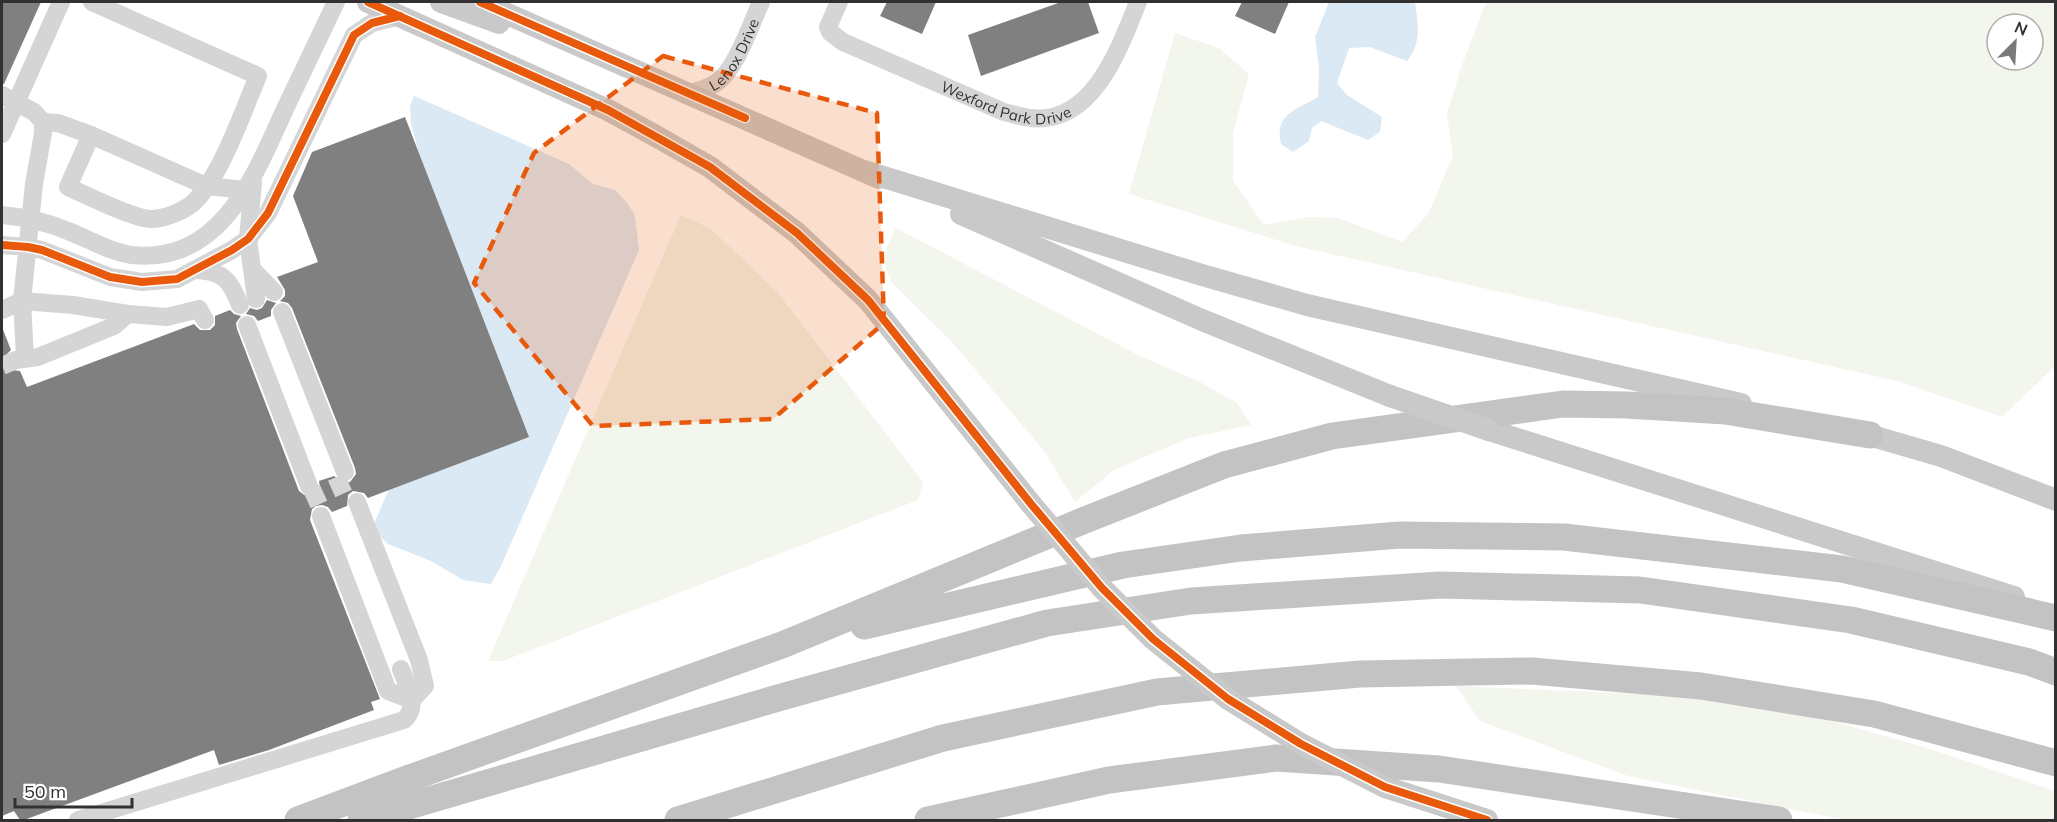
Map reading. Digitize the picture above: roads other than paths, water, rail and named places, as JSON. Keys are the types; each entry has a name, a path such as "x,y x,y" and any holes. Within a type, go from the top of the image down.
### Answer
{"highway":[{"path":"298,820 406,779 782,645 1224,465 1332,436 1563,404 1725,411 1870,435"},
{"path":"782,645 1123,565 1241,548 1400,535 1564,537 1842,569 2055,618"},
{"path":"361,820 778,698 1047,623 1191,601 1440,585 1640,590 1851,620 2029,662 2055,672"},
{"path":"678,820 943,738 1124,699 1157,692 1360,674 1532,671 1701,686 1874,714 2055,763"},
{"path":"928,820 1109,780 1276,758 1439,769 1779,820"}],"main road":[{"path":"368,2 608,110 710,167 797,233 868,300 1031,504 1102,588 1153,639 1228,699 1301,744 1384,787 1487,820"},
{"path":"441,2 498,23 544,30"},
{"path":"480,2 1202,320 1390,396 1489,430 2055,611"},
{"path":"864,171 1202,275 1307,304 1673,387 1870,435 1941,456 2055,500"}],"street":[{"path":"2,134 9,98 61,2"},
{"path":"91,135 68,187 149,219 173,215 193,203 216,172 258,76 92,2"},
{"path":"2,215 30,219 66,230 118,252 132,255 174,252 211,231 231,212 250,184 336,2"},
{"name":"Lenox Drive","path":"690,93 718,82 729,68 760,2"},
{"name":"Wexford Park Drive","path":"839,2 828,27 830,32 843,42 1004,112 1032,118 1053,116 1078,106 1098,85 1138,2"},
{"path":"2,244 28,247 56,255 120,279 166,281 197,270 248,239 268,213 354,35 372,23 400,16"},
{"path":"308,61 314,61 323,67 327,78 327,88"},
{"path":"9,98 34,112 43,122 22,301 20,359 38,357 114,326 128,314"},
{"path":"43,122 58,123 91,135 206,186 250,184"},
{"path":"197,270 206,270 223,277 250,299 252,269 248,239 250,184"},
{"path":"252,269 274,292"},
{"path":"2,310 22,301 167,317 199,309 205,320"},
{"path":"282,312 345,472"},
{"path":"247,325 309,486"},
{"path":"357,502 419,660 425,686 412,700"},
{"path":"321,516 388,691 412,700"},
{"path":"78,820 196,784 327,737 404,720 411,715 414,706 401,669"}],"tunnel":[{"path":"2,366 16,360"},
{"path":"307,500 354,479"}]}
